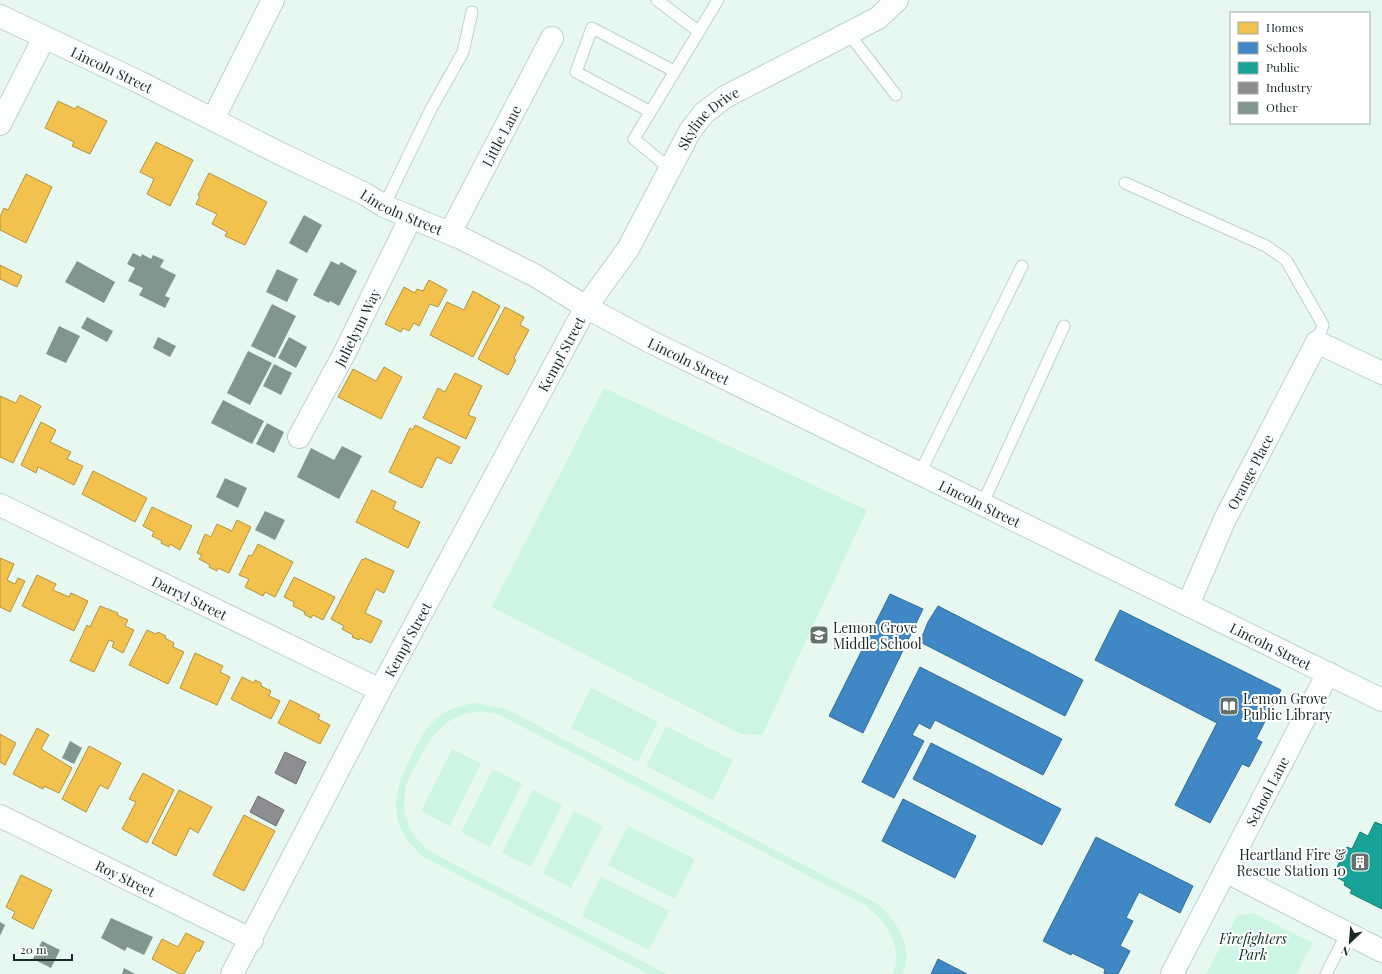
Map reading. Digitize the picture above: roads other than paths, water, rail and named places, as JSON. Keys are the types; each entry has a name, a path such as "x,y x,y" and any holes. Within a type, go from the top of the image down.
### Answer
{"street":[{"path":"213,119 273,0"},
{"name":"Skyline Drive","path":"586,307 628,249 690,131 704,113 725,97 878,18 897,0"},
{"name":"Lincoln Street","path":"0,16 139,82 365,194 384,206 450,233 536,276 586,307 647,340 919,475 1188,604 1382,700"},
{"path":"0,124 44,38"},
{"name":"Little Lane","path":"450,233 552,38"},
{"name":"Julielynn Way","path":"299,437 343,356 411,217"},
{"name":"Kempf Street","path":"232,974 252,940 380,690 586,307"},
{"path":"1317,342 1382,373"},
{"name":"Orange Place","path":"1188,604 1225,519 1317,342"},
{"name":"Darryl Street","path":"0,505 380,690"},
{"name":"School Lane","path":"1172,974 1328,673"},
{"name":"Roy Street","path":"0,816 252,940"},
{"path":"1225,871 1382,951"}],"lane":[{"path":"657,0 698,31"},
{"path":"670,169 634,139 649,111 718,0"},
{"path":"384,206 431,109 463,52 472,12"},
{"path":"649,111 576,72 592,28 674,71"},
{"path":"849,34 896,95"},
{"path":"1125,183 1266,246 1286,260 1323,325 1317,342"},
{"path":"919,475 1022,266"},
{"path":"982,505 1064,326"},
{"path":"1326,974 1347,933"}],"place":[{"name":"Lemon Grove Middle School","path":"819,635"},
{"name":"Lemon Grove Public Library","path":"1229,706"},
{"name":"Heartland Fire & Rescue Station 10","path":"1360,862"}],"park label":[{"name":"Firefighters Park","path":"1253,946"}]}
